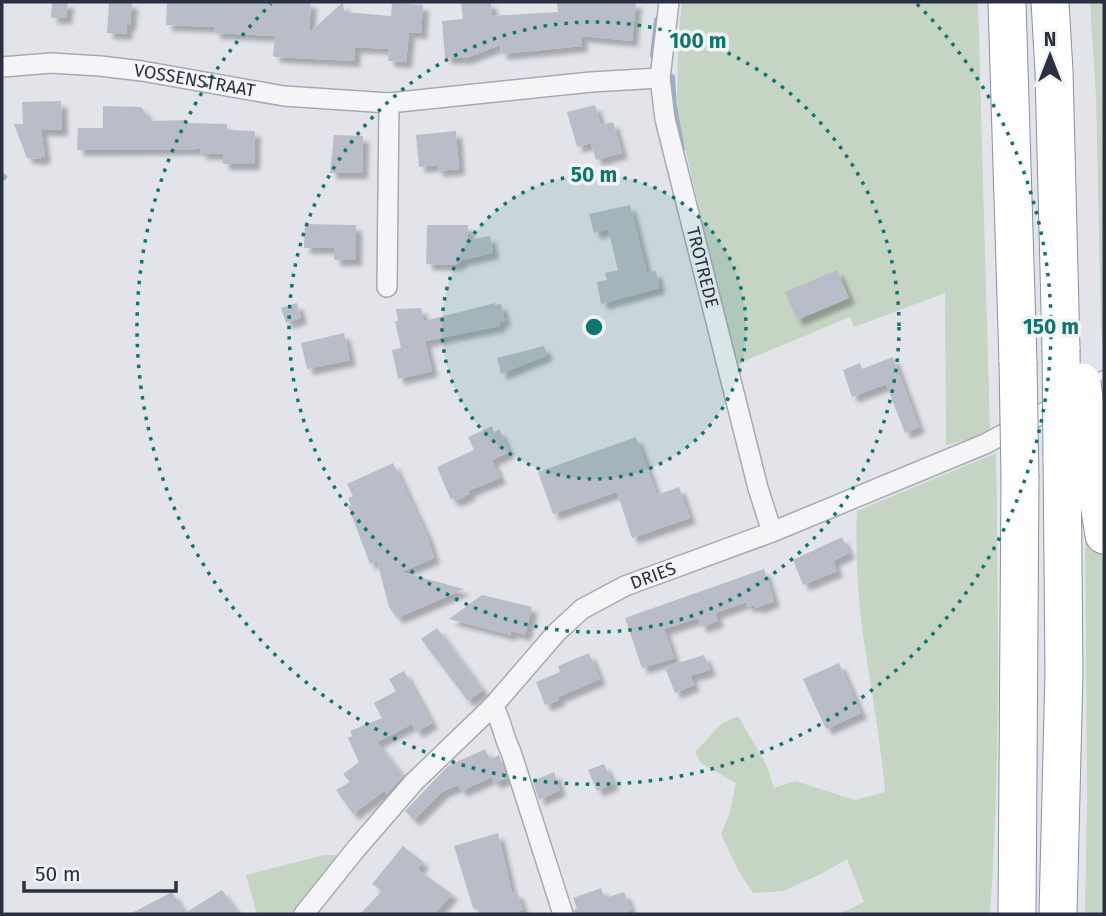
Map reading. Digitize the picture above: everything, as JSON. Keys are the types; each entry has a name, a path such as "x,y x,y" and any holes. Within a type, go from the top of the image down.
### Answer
{"highway":[{"path":"1007,2 1020,479 1017,914"},
{"path":"1050,2 1059,270 1070,350 1076,451 1064,673 1058,914"},
{"path":"1076,451 1104,535"}],"street":[{"name":"TROTREDE","path":"669,2 660,78 665,119 758,488 772,532"},
{"name":"VOSSENSTRAAT","path":"2,67 51,63 100,66 284,96 389,103 591,82 660,78"},
{"path":"387,287 389,103"},
{"name":"DRIES","path":"304,914 414,782 493,706 556,633 582,610 625,586 772,532 985,444 1104,381"},
{"path":"493,706 502,721 503,736 511,752 563,914"},
{"path":"472,727 503,736"}],"green space":[{"path":"682,2 978,2 990,434 946,445 945,293 854,327 850,317 735,365 677,113 678,40"},
{"path":"1090,2 1104,2 1104,360 1096,96"},
{"path":"996,453 997,741 990,914 839,914 864,902 847,859 783,891 753,893 738,870 721,834 729,815 736,783 702,764 695,752 721,724 738,716 766,764 774,788 795,781 855,800 885,792 861,614 857,511"},
{"path":"1090,506 1104,566 1104,914 1085,914 1085,507"},
{"path":"324,855 335,855 338,859 291,914 257,914 246,875"}],"building":[{"path":"52,2 68,2 66,18 51,18"},
{"path":"109,2 132,2 130,25 127,25 126,34 107,33"},
{"path":"167,2 311,2 309,33 343,2 344,12 391,16 392,3 423,5 421,33 409,32 406,62 388,61 389,49 355,47 354,61 276,57 273,56 275,36 214,33 215,27 166,25"},
{"path":"461,2 491,2 492,16 558,12 557,2 636,2 632,41 581,36 582,46 501,54 500,45 466,58 445,58 442,21 463,19"},
{"path":"61,101 62,130 41,130 45,157 27,158 14,124 23,124 22,102"},
{"path":"595,105 601,125 613,122 622,153 596,160 591,143 577,147 567,112"},
{"path":"103,106 141,107 151,121 185,120 185,123 227,124 227,130 255,131 254,164 223,164 223,154 201,154 200,149 77,150 78,128 103,128"},
{"path":"456,131 459,169 437,171 437,165 419,167 416,135"},
{"path":"334,135 363,136 362,173 330,173"},
{"path":"630,205 647,273 656,271 659,288 601,304 597,282 607,280 605,273 618,270 608,229 594,233 589,214"},
{"path":"305,224 356,225 356,260 334,260 334,248 304,248"},
{"path":"427,225 468,225 468,240 490,236 493,253 462,260 456,265 426,264"},
{"path":"837,270 849,298 797,320 785,292"},
{"path":"297,303 301,318 286,323 281,308"},
{"path":"495,303 501,304 505,321 499,322 500,326 425,341 432,371 398,379 392,350 401,348 395,321 398,321 396,309 421,308 424,321"},
{"path":"344,333 350,360 307,369 301,343"},
{"path":"544,346 547,355 501,374 497,358"},
{"path":"893,357 919,427 905,433 886,384 852,397 843,370 860,363 862,369"},
{"path":"492,426 494,433 499,429 509,452 492,460 500,478 468,491 470,494 455,501 453,498 451,500 437,467 474,450 468,437"},
{"path":"636,437 657,495 679,487 690,518 632,538 617,492 553,514 538,472"},
{"path":"393,463 428,538 434,558 401,572 464,589 397,618 389,607 377,561 370,564 348,506 351,505 348,498 353,496 347,484"},
{"path":"842,537 849,553 833,561 837,571 803,585 793,560"},
{"path":"764,569 774,601 756,608 755,605 747,607 746,602 715,613 718,621 701,627 698,618 664,629 674,658 642,668 625,618"},
{"path":"482,595 532,607 525,635 511,631 511,635 449,619"},
{"path":"437,628 483,690 468,701 421,639"},
{"path":"589,653 600,679 545,705 536,682 560,672 558,666"},
{"path":"704,655 710,670 690,676 694,685 675,693 665,667"},
{"path":"839,663 861,713 826,729 803,679"},
{"path":"404,671 432,723 416,732 412,724 377,742 403,776 387,794 384,791 353,814 336,790 350,782 343,774 359,762 348,738 352,736 350,731 382,718 374,703 396,691 389,679"},
{"path":"485,749 490,759 499,755 507,778 494,783 492,777 461,791 458,785 442,792 414,820 405,811 448,766"},
{"path":"604,764 613,784 597,791 588,770"},
{"path":"554,772 560,790 539,800 533,781"},
{"path":"498,833 512,893 517,892 523,910 509,914 487,914 473,908 454,846"},
{"path":"403,846 423,862 417,869 452,894 434,914 360,914 382,891 372,884"},
{"path":"601,888 605,898 624,892 631,910 621,914 575,914 574,910 577,908 573,898"},
{"path":"222,890 238,914 130,914 172,892 185,913"}],"waterway":[{"path":"653,55 657,20"},
{"path":"672,77 674,107 682,149"}]}
